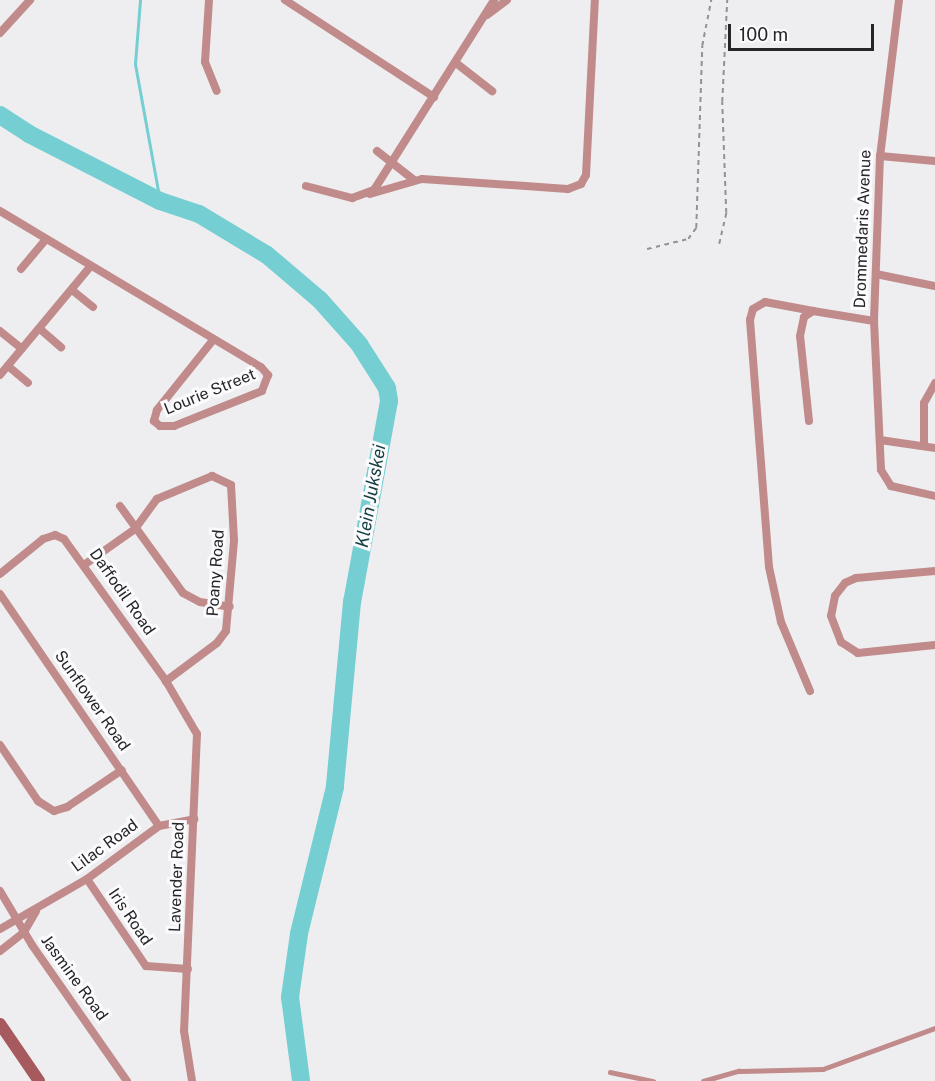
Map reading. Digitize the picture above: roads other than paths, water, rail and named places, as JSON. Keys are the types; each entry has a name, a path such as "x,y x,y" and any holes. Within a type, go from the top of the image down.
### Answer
{"street":[{"path":"0,33 30,0"},
{"path":"209,0 205,68 217,91"},
{"path":"370,194 487,15 494,0"},
{"path":"487,15 507,0"},
{"path":"306,186 352,198 414,180 568,189 581,184 586,168 595,0"},
{"name":"Drommedaris Avenue","path":"899,0 880,156 874,321 882,475 891,486 935,496"},
{"path":"287,1 434,97"},
{"path":"456,63 492,91"},
{"path":"377,151 414,180"},
{"path":"880,156 935,161"},
{"name":"Lourie Street","path":"1,213 266,371 266,388 174,426 156,424 157,410 213,340"},
{"path":"21,269 45,240"},
{"path":"0,375 90,267"},
{"path":"876,274 935,285"},
{"path":"72,290 93,307"},
{"path":"810,691 781,622 769,567 750,320 753,309 765,302 874,321"},
{"path":"809,421 800,329 804,318 813,311"},
{"path":"40,329 61,347"},
{"path":"0,331 22,349"},
{"path":"8,366 28,383"},
{"path":"924,446 924,403 935,383"},
{"path":"880,440 935,448"},
{"name":"Poany Road","path":"135,529 157,499 200,480 223,478 232,488 234,502 230,607 221,640 166,681"},
{"path":"120,506 187,597 230,607"},
{"path":"84,565 135,529"},
{"name":"Daffodil Road","path":"0,574 43,539 61,536 166,681"},
{"path":"935,571 855,578 845,583 836,596 831,616 841,642 858,653 935,645"},
{"name":"Sunflower Road","path":"0,594 159,826"},
{"name":"Lavender Road","path":"166,681 197,734 184,1031 192,1081"},
{"path":"0,744 38,801 49,810 66,807 122,770"},
{"name":"Lilac Road","path":"0,929 17,917 37,910 87,879 159,826 194,819"},
{"name":"Iris Road","path":"87,879 146,966 188,969"},
{"name":"Jasmine Road","path":"0,891 24,932 127,1081"},
{"path":"0,951 24,932 37,910"},
{"path":"0,1024 39,1081"}],"lane":[{"path":"703,1081 739,1071 823,1069 935,1028"},
{"path":"610,1072 653,1081"}],"waterway":[{"path":"140,0 135,64 160,201"},
{"name":"Klein Jukskei","path":"0,115 29,134 160,201 199,214 267,255 320,300 359,344 387,388 389,401 352,602 335,787 299,934 290,997 301,1081"}]}
